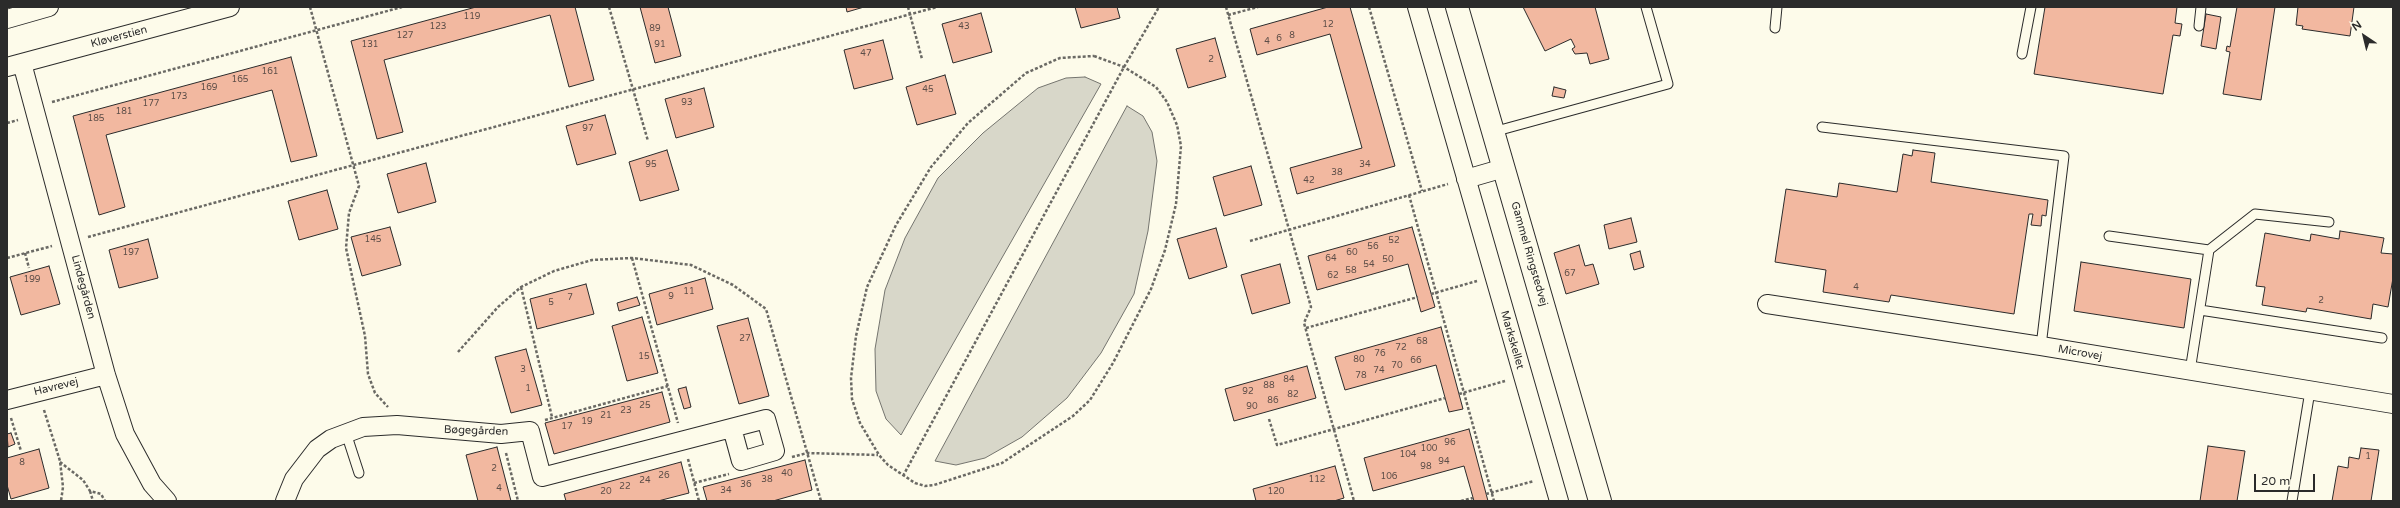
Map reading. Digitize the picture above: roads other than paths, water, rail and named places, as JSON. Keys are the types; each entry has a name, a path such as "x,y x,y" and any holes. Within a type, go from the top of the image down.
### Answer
{"street":[{"path":"7,19 49,7"},
{"name":"Kløverstien","path":"14,65 230,7"},
{"name":"Markskellet","path":"1417,7 1559,501"},
{"name":"Gammel Ringstedvej","path":"1456,7 1600,501"},
{"name":"Lindegården","path":"14,65 34,107 106,375 125,434 137,459 152,484 167,501"},
{"path":"1466,179 1504,168"},
{"name":"Microvej","path":"1767,304 2041,346 2393,404"},
{"name":"Havrevej","path":"8,405 38,392 106,375"},
{"name":"Bøgegården","path":"285,501 294,479 310,456 323,444 363,427 392,426 501,434 530,431 542,477 683,442 732,428"}],"lane":[{"path":"1493,132 1668,84 1646,7"},
{"path":"1775,28 1777,7"},
{"path":"2022,54 2031,7"},
{"path":"2199,26 2201,7"},
{"path":"1822,127 2064,156 2041,346"},
{"path":"2190,371 2210,250 2255,214 2329,222"},
{"path":"2109,236 2210,250"},
{"path":"2200,310 2382,338"},
{"path":"2292,501 2310,391"},
{"path":"346,433 359,473"}]}
